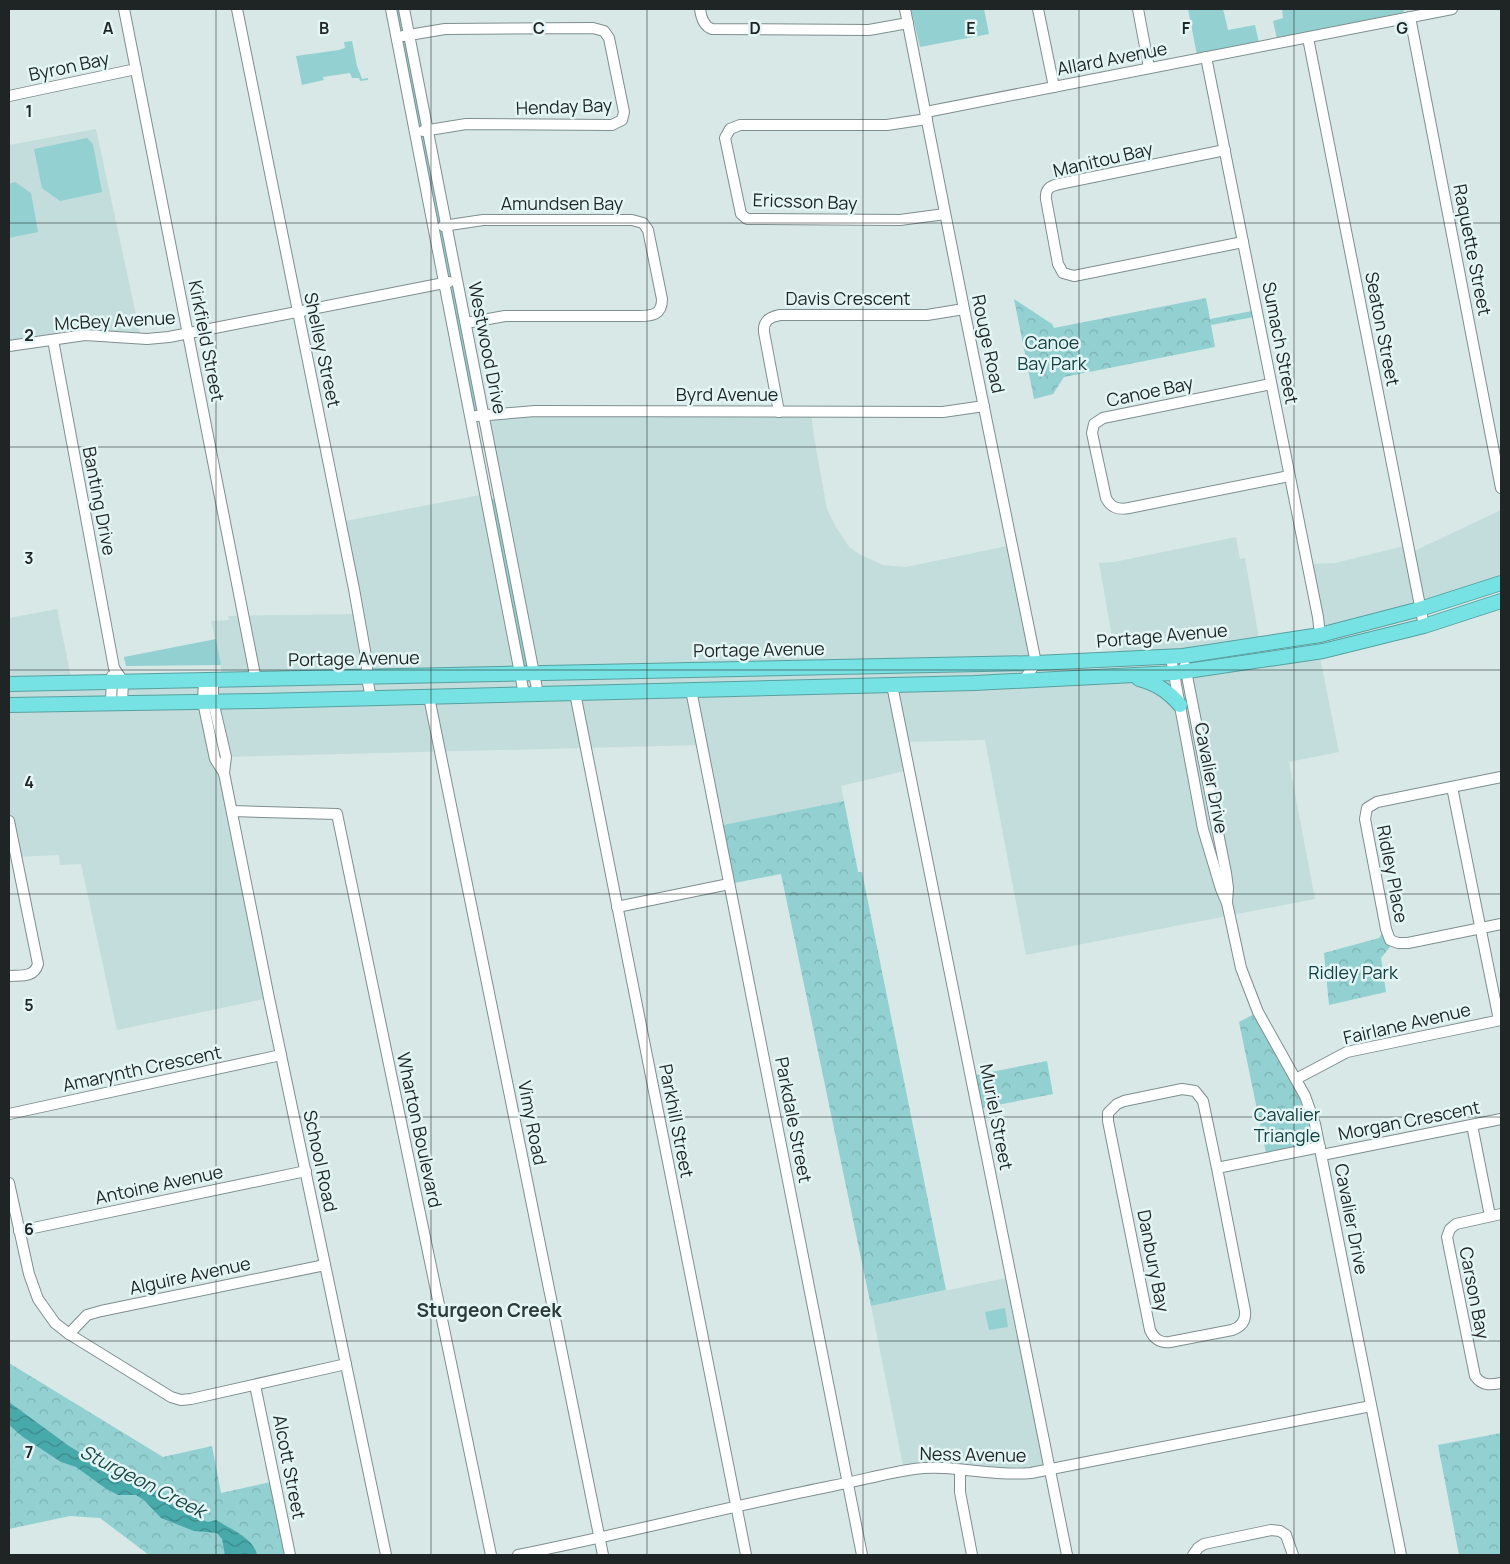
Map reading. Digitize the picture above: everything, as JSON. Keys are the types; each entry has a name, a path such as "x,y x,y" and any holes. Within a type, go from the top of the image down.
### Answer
{"highway":[{"name":"Portage Avenue","path":"9,684 116,677 208,681 1036,663 1177,657 1320,635 1420,610 1501,583"},
{"name":"Portage Avenue","path":"9,705 429,697 892,685 1030,681 1180,673 1323,651 1424,626 1501,600"},
{"path":"1030,681 1058,662"},
{"path":"1126,676 1154,683 1171,694 1180,705"}],"street":[{"name":"Kirkfield Street","path":"124,9 256,680"},
{"name":"Shelley Street","path":"237,9 355,598 367,662 367,678 371,698"},
{"name":"Westwood Drive","path":"391,9 470,416 528,674"},
{"name":"Westwood Drive","path":"404,9 448,225 531,694"},
{"path":"700,9 702,21 712,29 861,30 878,29 908,23"},
{"name":"Rouge Road","path":"905,9 1036,663"},
{"path":"1038,9 1054,87"},
{"path":"1138,9 1149,68"},
{"name":"Allard Avenue","path":"926,116 1054,87 1452,9"},
{"name":"Raquette Street","path":"1410,17 1501,488"},
{"name":"Henday Bay","path":"396,38 445,29 598,29 604,31 609,38 624,108 623,119 619,123 612,125 466,124 415,133"},
{"name":"Seaton Street","path":"1308,38 1424,626"},
{"name":"Sumach Street","path":"1206,57 1318,616 1320,635"},
{"name":"Byron Bay","path":"9,96 136,69"},
{"name":"Ericsson Bay","path":"926,116 886,125 740,125 727,131 726,140 741,214 747,219 900,220 945,214"},
{"name":"Manitou Bay","path":"1225,150 1059,184 1049,188 1046,192 1046,199 1058,264 1063,273 1074,276 1243,242"},
{"name":"Amundsen Bay","path":"434,228 483,220 639,221 648,230 662,299 662,306 659,311 650,316 505,316 466,323"},
{"name":"McBey Avenue","path":"9,346 92,335 154,338 458,280"},
{"name":"Davis Crescent","path":"779,412 764,332 765,323 771,317 927,315 964,309"},
{"name":"Banting Drive","path":"53,340 116,677 116,703"},
{"name":"Canoe Bay","path":"1271,384 1103,418 1094,424 1092,433 1106,498 1112,506 1118,509 1289,476"},
{"name":"Byrd Avenue","path":"470,416 536,411 944,412 984,406"},
{"name":"Cavalier Drive","path":"1177,657 1226,873 1227,903"},
{"path":"1030,681 1036,663"},
{"name":"Cavalier Drive","path":"1180,673 1180,705 1203,829 1221,890 1227,903 1241,968 1258,1012 1296,1079 1311,1111 1321,1151 1401,1555"},
{"name":"School Road","path":"208,681 208,702 216,759 224,773 386,1555"},
{"name":"Muriel Street","path":"892,685 1067,1555"},
{"name":"Parkdale Street","path":"691,690 862,1555"},
{"name":"Parkhill Street","path":"575,693 746,1555"},
{"name":"Vimy Road","path":"429,697 603,1555"},
{"name":"Ridley Place","path":"1501,777 1377,802 1371,804 1365,814 1386,929 1390,940 1402,944 1501,924"},
{"path":"1452,787 1500,1020"},
{"name":"Wharton Boulevard","path":"232,811 337,814 491,1555"},
{"path":"9,820 38,964 33,973 27,976 9,976"},
{"path":"618,908 730,884"},
{"name":"Fairlane Avenue","path":"1296,1079 1347,1052 1500,1020"},
{"name":"Amarynth Crescent","path":"9,1114 281,1055"},
{"name":"Danbury Bay","path":"1182,1089 1195,1091 1203,1102 1216,1168 1245,1311 1244,1321 1232,1330 1161,1342 1154,1337 1150,1330 1108,1121 1108,1113 1117,1104 1124,1101 1182,1089"},
{"name":"Morgan Crescent","path":"1321,1151 1501,1119"},
{"path":"1472,1125 1490,1216"},
{"path":"1216,1168 1321,1151"},
{"name":"Antoine Avenue","path":"19,1230 306,1172"},
{"path":"9,1183 29,1274 38,1299 56,1323 69,1334 171,1398 181,1400 346,1364"},
{"name":"Carson Bay","path":"1501,1214 1456,1224 1448,1232 1447,1241 1475,1376 1483,1384 1493,1385 1501,1383"},
{"name":"Alguire Avenue","path":"69,1334 87,1315 101,1311 325,1265"},
{"name":"Alcott Street","path":"255,1385 290,1555"},
{"name":"Ness Avenue","path":"518,1555 600,1539 737,1505 920,1468 1018,1474 1371,1406"},
{"path":"960,1470 960,1492 972,1555"},
{"path":"1193,1555 1204,1544 1271,1530 1286,1534 1292,1555"}],"shaded area":[{"path":"96,129 141,338 100,335 9,346 9,145"},
{"path":"811,412 827,509 849,547 859,554 883,565 906,567 1012,545 1036,663 1023,681 1319,652 1339,752 1289,762 1315,899 1026,955 985,740 904,742 909,770 841,786 844,801 718,826 702,745 226,757 224,773 269,998 117,1030 81,864 60,865 59,855 16,857 9,821 9,618 57,609 72,682 222,680 221,665 211,621 229,620 228,616 358,614 340,522 485,494 521,674 483,416"},
{"path":"1501,510 1501,583 1320,635 1307,564 1335,563 1408,545 1410,553"},
{"path":"1236,537 1240,559 1245,558 1260,644 1126,659 1113,642 1099,563 1114,562"},
{"path":"1011,1277 1050,1469 904,1471 871,1306"}],"green space":[{"path":"391,9 404,9 483,416 470,416"},
{"path":"911,9 984,9 989,34 920,47"},
{"path":"1188,9 1223,9 1228,30 1255,25 1259,43 1197,55"},
{"path":"1282,9 1404,9 1404,11 1401,15 1277,39 1273,21 1283,18"},
{"path":"352,41 357,66 362,79 368,78 368,80 360,81 359,78 352,78 350,73 323,77 324,80 302,85 296,56 339,50 345,48 344,42"},
{"path":"87,138 93,144 102,192 60,201 42,188 34,149"},
{"path":"15,182 31,193 38,232 9,238 9,184"},
{"name":"Canoe Bay Park","path":"1206,298 1210,319 1257,310 1259,316 1211,325 1215,347 1064,377 1053,394 1034,399 1014,299 1052,324 1054,328"},
{"path":"500,498 535,674 521,675 487,500"},
{"path":"216,639 221,665 126,666 124,657"},
{"path":"844,801 858,872 862,872 946,1290 871,1306 781,874 729,884 718,826"},
{"name":"Ridley Park","path":"1386,929 1394,942 1381,958 1386,992 1329,1005 1324,953 1379,938"},
{"name":"Cavalier Triangle","path":"1258,1012 1296,1079 1320,1147 1267,1158 1239,1022"},
{"path":"1047,1061 1053,1094 977,1109 971,1076"},
{"path":"1005,1308 1008,1327 989,1330 985,1312"},
{"path":"9,1363 163,1457 212,1446 221,1493 275,1481 290,1555 149,1555 100,1518 70,1516 9,1529"},
{"path":"1501,1433 1501,1555 1459,1555 1438,1445"}],"water":[{"path":"9,1402 69,1446 120,1477 132,1475 153,1487 175,1507 208,1522 216,1520 234,1531 251,1544 257,1555 225,1555 222,1539 217,1533 194,1531 161,1518 144,1500 136,1495 118,1495 76,1467 61,1462 23,1437 9,1425"}],"district":[{"name":"Sturgeon Creek","path":"489,1310"}]}
